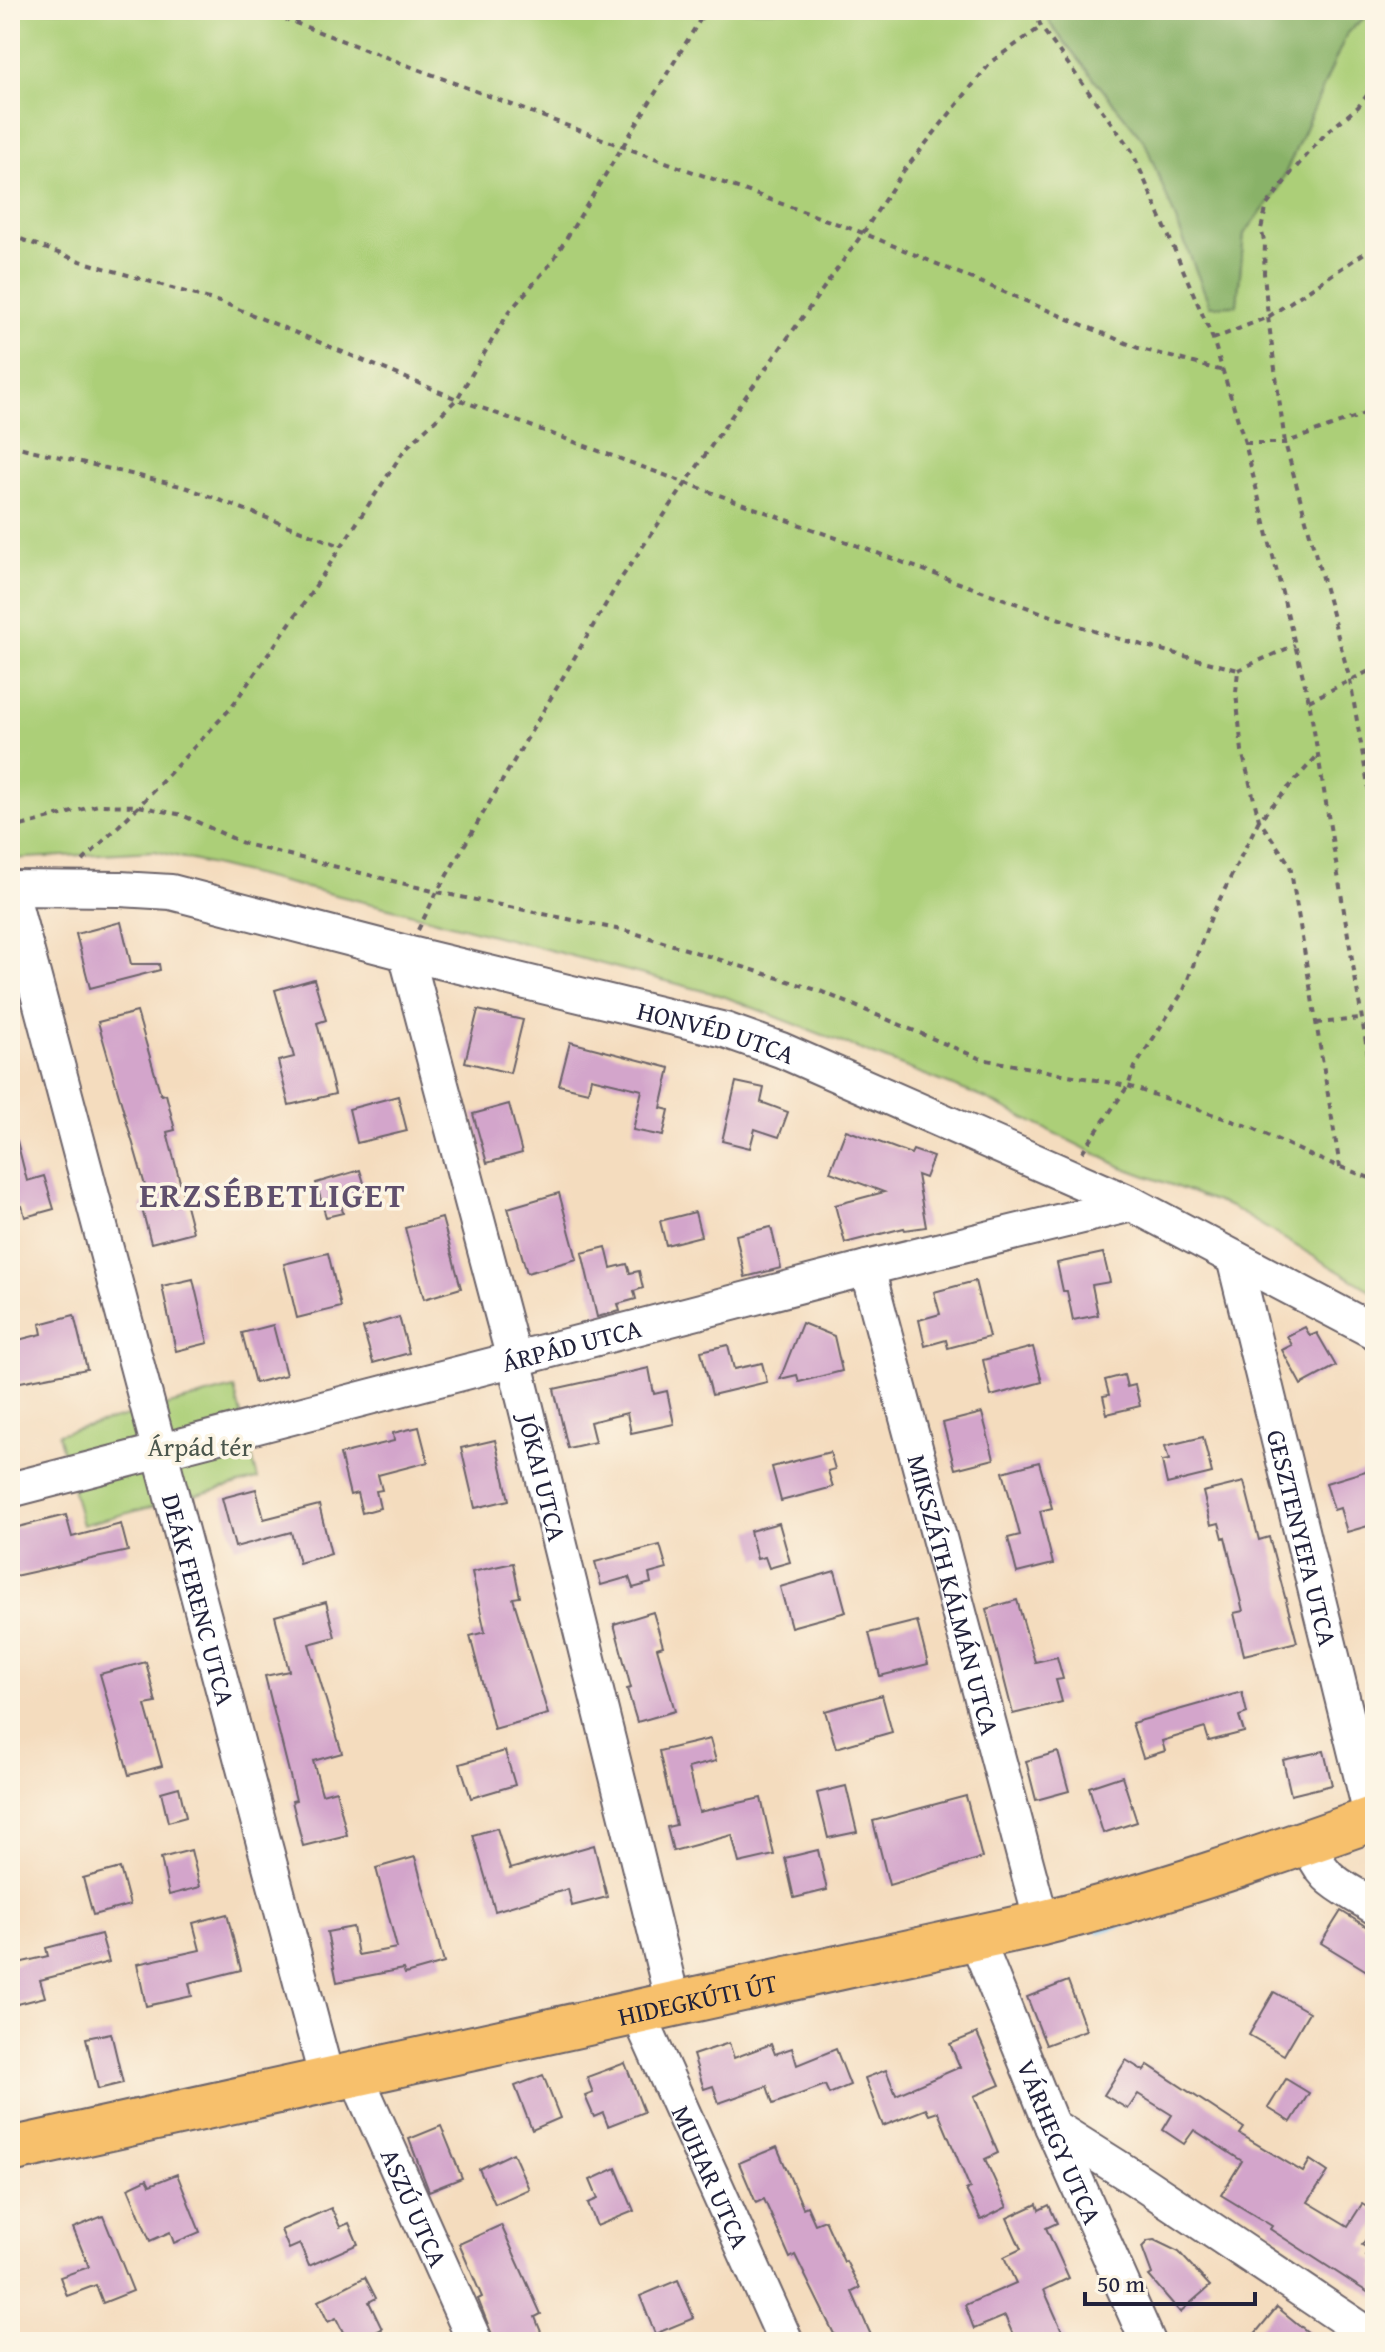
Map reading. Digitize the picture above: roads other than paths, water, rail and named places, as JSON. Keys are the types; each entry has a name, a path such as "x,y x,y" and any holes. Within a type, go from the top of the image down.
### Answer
{"main road":[{"name":"HIDEGKÚTI ÚT","path":"10,2150 353,2083 981,1949 1042,1923 1312,1849 1374,1818"}],"street":[{"name":"HONVÉD UTCA","path":"10,888 171,892 725,1030 781,1050 1132,1204 1375,1332"},
{"name":"DEÁK FERENC UTCA","path":"10,888 160,1452 353,2083"},
{"name":"JÓKAI UTCA","path":"406,953 514,1359 651,2017"},
{"name":"ÁRPÁD UTCA","path":"10,1490 867,1268 1132,1204"},
{"name":"GESZTENYEFA UTCA","path":"1234,1258 1374,1818"},
{"name":"MIKSZÁTH KÁLMÁN UTCA","path":"867,1268 1042,1923"},
{"path":"1312,1849 1323,1873 1375,1907"},
{"name":"VÁRHEGY UTCA","path":"981,1949 1052,2126 1148,2342"},
{"name":"MUHAR UTCA","path":"651,2017 786,2342"},
{"name":"ASZÚ UTCA","path":"353,2083 475,2342"},
{"path":"1052,2126 1375,2339"}],"waterway":[{"path":"1099,1930 1133,1920"}],"district":[{"name":"ERZSÉBETLIGET","path":"273,1194"}],"park label":[{"name":"Árpád tér","path":"200,1446"}]}
